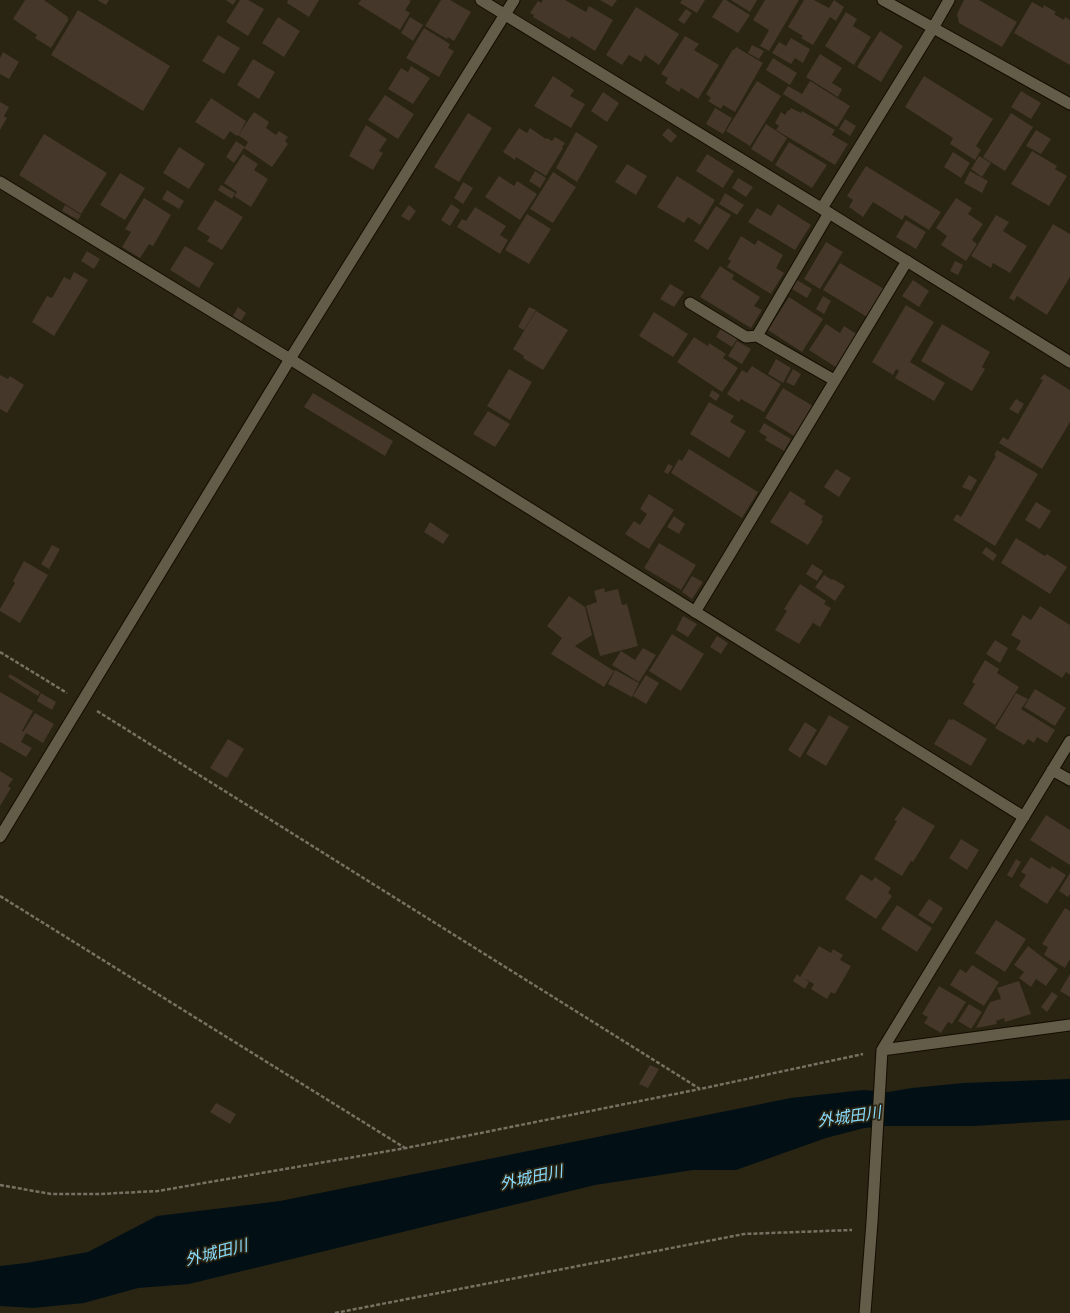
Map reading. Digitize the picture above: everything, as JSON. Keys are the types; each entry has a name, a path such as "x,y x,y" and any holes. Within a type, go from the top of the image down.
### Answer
{"street":[{"path":"481,0 826,210 1070,362"},
{"path":"0,837 290,359 514,0"},
{"path":"883,0 1070,104"},
{"path":"757,336 826,210 949,0"},
{"path":"0,182 290,359 1024,817"},
{"path":"694,612 907,261"},
{"path":"690,303 746,337 757,336 834,380"},
{"path":"864,1313 871,1226 881,1054 1070,741"},
{"path":"1052,770 1070,780"},
{"path":"881,1054 1070,1025"}],"path":[{"path":"0,652 700,1089"},
{"path":"0,896 406,1148"},
{"path":"0,1185 51,1194 100,1194 158,1191 406,1148 881,1054"},
{"path":"335,1313 744,1234 871,1226"}],"water":[{"name":"外城田川","path":"1070,1079 1070,1120 973,1126 886,1126 864,1128 826,1138 736,1170 693,1170 595,1185 189,1284 138,1288 84,1303 33,1308 0,1306 0,1266 88,1252 157,1216 280,1201 791,1098 863,1090 888,1092 963,1083"}],"building":[{"path":"25,0 44,0 68,17 67,18 69,19 51,48 35,38 37,35 13,19"},
{"path":"97,0 109,0 106,5"},
{"path":"226,0 236,0 233,5"},
{"path":"240,0 248,0 264,9 248,36 226,22"},
{"path":"288,0 319,0 309,17 287,3"},
{"path":"361,0 409,0 411,1 405,10 410,13 400,30 358,4"},
{"path":"441,0 450,0 471,12 454,41 448,37 447,39 425,26"},
{"path":"543,0 565,0 586,12 589,6 613,20 595,51 571,36 570,39 533,17 534,15 530,13 538,1 541,3"},
{"path":"600,0 617,0 612,7"},
{"path":"682,0 705,0 697,13 680,3"},
{"path":"723,0 726,0 750,15 738,33 712,17"},
{"path":"731,0 757,0 750,12"},
{"path":"765,0 799,0 769,51 760,46 769,30 753,20"},
{"path":"804,0 814,0 829,8 834,0 844,7 836,21 830,17 813,45 801,38 803,36 788,27"},
{"path":"964,0 979,0 1017,22 1002,47 959,23 957,14"},
{"path":"1032,2 1043,8 1044,5 1056,12 1054,14 1064,20 1065,17 1070,20 1070,65 1014,33"},
{"path":"636,7 679,34 659,65 645,55 641,62 629,55 622,65 606,55"},
{"path":"686,9 692,13 684,24 678,20"},
{"path":"78,10 170,66 143,111 51,55"},
{"path":"846,12 857,19 853,26 871,37 854,65 825,46"},
{"path":"278,17 300,31 284,57 262,43"},
{"path":"410,17 423,25 413,41 401,33"},
{"path":"424,28 450,44 448,48 454,51 439,77 406,58"},
{"path":"880,31 903,46 881,82 857,67"},
{"path":"218,35 240,48 224,74 202,61"},
{"path":"685,36 699,44 694,50 719,65 698,99 681,88 679,92 665,83 668,78 661,74"},
{"path":"791,38 810,49 803,63 795,58 791,64 772,53 779,42 786,46"},
{"path":"752,45 764,51 759,59 748,53"},
{"path":"736,47 763,63 735,112 723,105 721,109 708,101 711,98 706,94 733,49 734,50"},
{"path":"3,52 19,62 9,79 0,74 0,58"},
{"path":"820,54 842,68 832,83 842,89 838,97 806,77"},
{"path":"773,58 797,73 790,85 766,70"},
{"path":"253,59 275,72 259,99 237,85"},
{"path":"411,66 430,78 413,104 388,89 401,68 408,72"},
{"path":"553,76 574,90 570,96 585,104 571,128 534,106"},
{"path":"924,76 993,119 976,146 981,150 975,160 950,144 953,138 905,107"},
{"path":"757,81 781,96 750,146 726,131"},
{"path":"810,81 850,106 837,127 783,94 788,86 802,94"},
{"path":"1021,91 1041,103 1031,119 1011,107"},
{"path":"603,92 619,103 607,122 591,111"},
{"path":"385,95 414,114 398,139 368,120"},
{"path":"211,98 246,121 239,134 254,112 269,122 266,128 276,135 279,131 288,137 285,141 288,144 272,167 244,148 234,163 226,157 236,141 245,147 248,142 230,131 224,140 195,122"},
{"path":"0,102 9,107 4,116 7,118 0,130"},
{"path":"715,108 732,118 723,134 706,124"},
{"path":"791,108 801,113 802,111 835,130 826,144 832,135 848,144 835,165 776,130 779,126 775,123 781,112 785,115"},
{"path":"468,113 492,128 459,182 434,167"},
{"path":"1011,113 1033,127 1005,171 983,157"},
{"path":"845,119 856,126 850,136 839,129"},
{"path":"766,124 787,138 772,162 751,149"},
{"path":"366,125 387,139 379,151 383,153 373,170 349,156"},
{"path":"519,128 527,133 530,128 546,139 547,138 552,141 555,137 565,143 546,176 516,157 515,160 503,152"},
{"path":"668,128 677,136 671,143 662,135"},
{"path":"1036,130 1051,139 1041,154 1026,146"},
{"path":"576,132 598,146 577,182 556,168"},
{"path":"44,134 107,173 81,214 19,175"},
{"path":"789,142 827,165 812,188 775,165"},
{"path":"179,147 205,164 189,189 163,173"},
{"path":"1032,151 1057,166 1055,169 1067,176 1049,206 1011,184"},
{"path":"953,152 970,163 961,178 944,167"},
{"path":"243,154 258,164 254,170 268,179 251,207 234,196 237,192 224,183"},
{"path":"707,154 734,171 723,188 696,171"},
{"path":"979,156 991,163 982,177 971,169"},
{"path":"627,164 647,176 636,195 615,182"},
{"path":"866,166 941,212 929,230 905,215 902,220 873,202 863,217 849,207 853,200 847,196"},
{"path":"535,171 546,178 540,188 529,181"},
{"path":"970,171 988,181 982,193 964,183"},
{"path":"553,172 576,187 553,223 530,209"},
{"path":"120,173 145,188 125,220 100,205"},
{"path":"499,176 514,186 517,181 537,194 520,220 485,197"},
{"path":"677,176 715,200 700,225 688,217 684,223 657,207"},
{"path":"738,178 753,187 746,197 732,188"},
{"path":"463,182 473,188 463,204 454,198"},
{"path":"221,185 235,193 232,199 218,190"},
{"path":"167,190 184,201 179,209 162,199"},
{"path":"725,193 744,205 737,215 719,204"},
{"path":"144,198 171,215 153,246 149,244 140,258 122,247 131,232 125,229"},
{"path":"956,198 972,208 968,214 983,224 972,240 977,244 966,261 941,245 947,236 936,228"},
{"path":"215,200 243,217 222,250 207,241 210,237 197,229"},
{"path":"451,204 460,210 450,226 441,220"},
{"path":"778,204 811,225 795,250 748,222 757,208 771,216"},
{"path":"65,205 81,215 78,220 62,211"},
{"path":"409,205 416,211 409,221 401,216"},
{"path":"716,206 731,215 708,250 694,241"},
{"path":"475,207 506,226 500,235 508,240 500,254 457,227 462,219 466,221"},
{"path":"527,214 551,229 529,264 505,250"},
{"path":"996,215 1009,222 1003,231 1027,246 1010,273 993,263 991,268 971,256"},
{"path":"906,220 926,232 916,249 896,237"},
{"path":"1053,224 1070,234 1070,277 1047,315 1017,296 1014,301 1009,298"},
{"path":"741,236 755,245 758,240 783,255 776,268 784,273 771,294 727,267 731,261 728,259"},
{"path":"826,242 843,252 820,289 804,279"},
{"path":"185,246 214,263 199,288 170,270"},
{"path":"87,251 100,259 94,269 81,261"},
{"path":"955,261 963,265 958,275 950,271"},
{"path":"840,263 884,289 867,317 823,290"},
{"path":"720,266 734,275 732,279 760,297 754,306 762,310 751,328 700,297"},
{"path":"74,272 88,280 54,336 32,322 47,296 52,298 64,277 70,280"},
{"path":"797,280 812,289 807,298 792,289"},
{"path":"913,280 929,291 919,307 902,296"},
{"path":"670,284 684,292 674,307 660,299"},
{"path":"823,296 831,301 824,314 816,309"},
{"path":"789,297 823,319 802,352 768,330"},
{"path":"906,305 934,322 910,362 945,383 934,401 895,378 899,371 896,369 893,375 872,362"},
{"path":"238,307 246,313 241,321 233,316"},
{"path":"529,307 536,310 524,330 518,327"},
{"path":"536,311 568,330 543,370 523,358 524,356 513,349"},
{"path":"654,312 688,334 673,357 639,336"},
{"path":"826,324 840,333 844,326 858,335 837,368 809,350"},
{"path":"942,324 990,352 982,367 985,369 972,391 921,361"},
{"path":"721,328 738,338 732,347 716,337"},
{"path":"694,337 708,346 709,343 726,354 723,358 738,368 722,392 677,362"},
{"path":"737,341 751,349 742,364 728,356"},
{"path":"776,359 791,368 783,383 768,374"},
{"path":"752,366 781,384 764,412 741,399 739,402 727,394 742,370 747,373"},
{"path":"509,369 532,382 510,420 487,406"},
{"path":"793,369 801,374 794,386 786,382"},
{"path":"1044,374 1070,390 1070,422 1042,469 999,443 1003,437 1008,440 1043,380 1040,379"},
{"path":"0,375 8,379 10,376 24,385 7,413 0,409"},
{"path":"783,388 813,406 794,436 765,418"},
{"path":"712,390 720,395 716,401 709,396"},
{"path":"313,393 393,441 385,456 304,407"},
{"path":"1016,399 1024,404 1018,414 1009,409"},
{"path":"709,402 734,416 730,422 746,431 729,458 690,434"},
{"path":"488,411 510,424 495,447 473,434"},
{"path":"764,423 791,439 784,451 765,440 767,437 759,432"},
{"path":"689,449 758,492 742,518 671,473 679,459 682,461"},
{"path":"997,450 1038,474 995,546 953,520 957,514 961,517 996,456 994,455"},
{"path":"668,464 673,466 668,474 664,472"},
{"path":"836,469 851,478 839,497 824,487"},
{"path":"969,475 977,480 971,491 962,487"},
{"path":"790,491 806,501 804,504 823,516 821,520 823,521 808,545 770,522"},
{"path":"649,494 674,510 649,549 625,534 634,521 640,525 647,514 640,509"},
{"path":"1036,502 1051,511 1040,529 1025,520"},
{"path":"674,516 685,524 679,534 667,527"},
{"path":"430,522 449,535 443,544 424,532"},
{"path":"1016,538 1045,556 1047,554 1067,567 1050,594 1001,563"},
{"path":"659,543 696,565 681,590 644,568"},
{"path":"52,545 60,549 49,569 41,564"},
{"path":"986,547 997,555 993,561 982,553"},
{"path":"24,561 48,575 20,623 0,611 0,609 15,583 13,581"},
{"path":"812,564 823,571 817,581 806,574"},
{"path":"824,575 845,586 835,601 815,587"},
{"path":"692,576 703,582 692,599 682,592"},
{"path":"800,584 826,601 824,604 831,608 820,627 813,623 818,615 799,644 775,630 787,611 784,609"},
{"path":"604,588 605,592 618,589 622,605 627,604 638,646 600,656 586,606 597,602 594,591"},
{"path":"569,596 585,607 592,635 575,646 614,671 604,687 551,654 562,638 547,626"},
{"path":"1040,606 1070,625 1070,675 1066,672 1062,678 1016,649 1021,641 1011,635 1023,615 1031,620"},
{"path":"683,616 697,624 688,637 676,630"},
{"path":"672,634 704,654 681,691 649,671"},
{"path":"717,636 728,643 721,654 710,647"},
{"path":"995,640 1008,648 1000,663 986,654"},
{"path":"643,648 656,655 639,682 612,665 621,651 635,660"},
{"path":"985,660 999,669 997,673 1019,687 995,725 963,704 975,684 972,682"},
{"path":"615,670 639,683 632,697 608,684"},
{"path":"10,674 40,692 38,696 8,677"},
{"path":"646,675 659,683 646,704 633,696"},
{"path":"1035,689 1066,708 1055,726 1024,707"},
{"path":"0,692 33,711 22,731 23,732 35,713 54,724 43,743 26,733 21,742 32,748 26,757 0,742"},
{"path":"41,693 56,702 52,710 37,701"},
{"path":"1016,693 1028,699 1021,709 1055,730 1047,743 1037,737 1034,743 1028,739 1024,745 995,728"},
{"path":"829,715 849,727 826,766 806,754"},
{"path":"949,719 953,719 987,739 971,766 934,744"},
{"path":"805,722 817,730 800,758 788,750"},
{"path":"228,739 244,749 227,778 210,768"},
{"path":"0,771 13,779 8,786 11,788 0,806"},
{"path":"903,807 935,826 913,862 911,861 902,876 874,859 897,821 894,820"},
{"path":"1046,815 1070,830 1070,865 1030,840"},
{"path":"961,839 979,850 967,870 949,858"},
{"path":"1031,857 1050,869 1052,866 1066,875 1047,904 1019,886 1026,875 1021,872"},
{"path":"1016,859 1021,862 1012,878 1007,875"},
{"path":"1070,873 1070,894 1068,897 1059,891"},
{"path":"861,874 872,881 875,877 891,888 888,893 892,896 876,919 845,899"},
{"path":"929,899 943,908 933,924 918,915"},
{"path":"897,905 932,928 917,952 881,929"},
{"path":"1065,908 1070,911 1070,959 1065,968 1044,955 1048,947 1042,944"},
{"path":"996,920 1026,939 1005,972 975,953"},
{"path":"819,946 831,953 833,949 843,955 840,960 851,966 835,994 831,992 827,999 811,989 814,984 803,978 809,982 805,989 793,981 797,974 800,977"},
{"path":"1028,946 1058,969 1046,986 1036,979 1031,987 1019,978 1024,972 1014,965"},
{"path":"972,965 999,982 984,1006 950,985 960,969 966,973"},
{"path":"1070,974 1070,997 1060,991"},
{"path":"1019,981 1031,1014 1005,1022 1004,1018 996,1021 997,1024 976,1028 990,1002 1001,999 997,988"},
{"path":"939,986 966,1002 952,1024 948,1022 941,1033 924,1023 928,1017 922,1014"},
{"path":"1052,992 1058,996 1047,1012 1041,1007"},
{"path":"969,1004 982,1012 971,1029 958,1021"},
{"path":"650,1065 659,1069 648,1088 639,1084"},
{"path":"216,1103 236,1114 230,1124 210,1112"}]}
